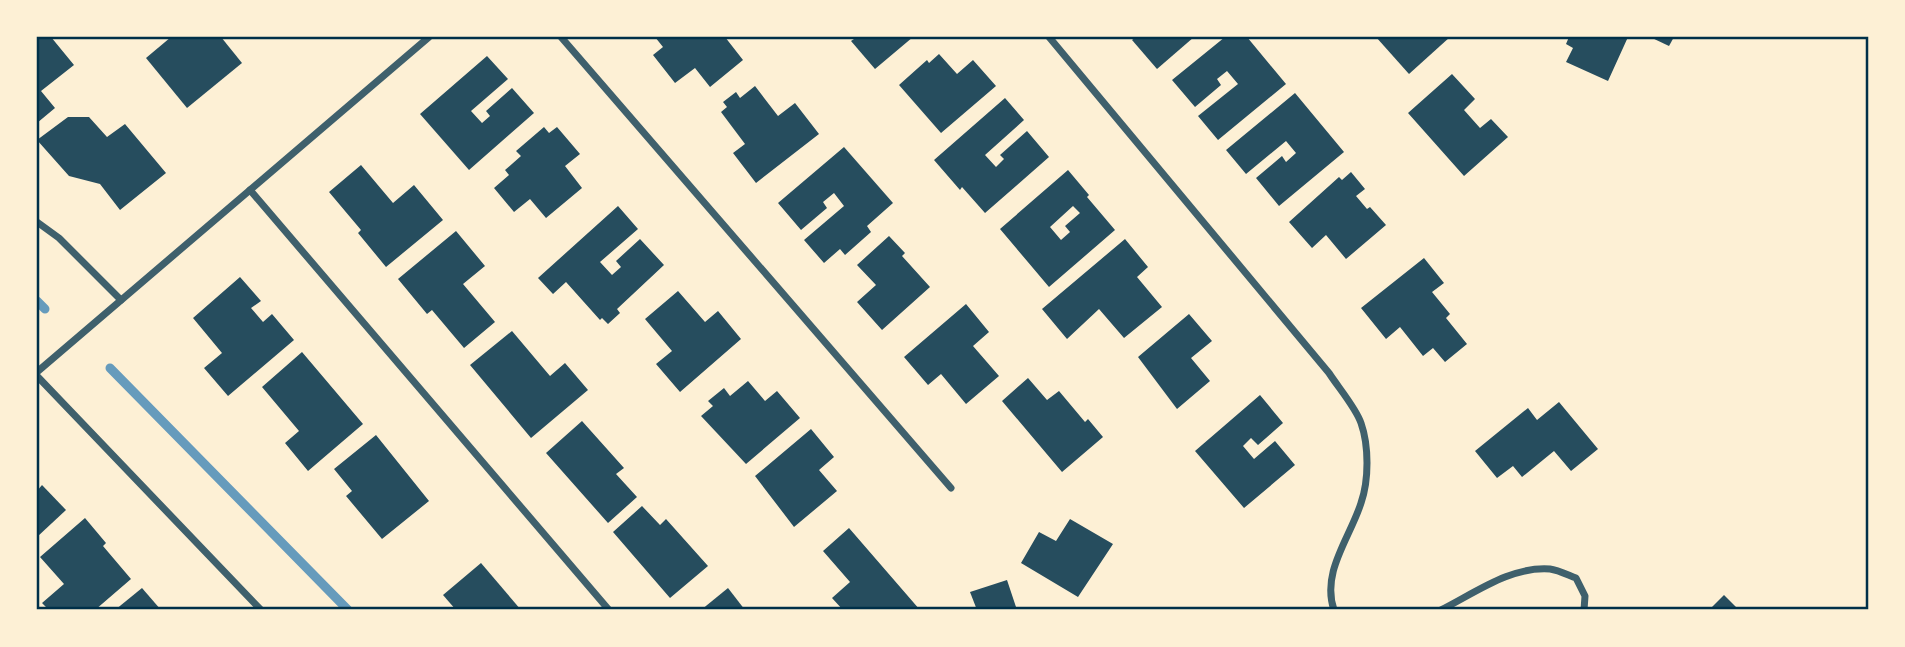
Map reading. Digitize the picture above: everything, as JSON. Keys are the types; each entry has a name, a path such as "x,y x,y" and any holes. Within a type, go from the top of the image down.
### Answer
{"street":[{"path":"261,610 37,374 429,37"},
{"path":"561,37 951,488"},
{"path":"1049,37 1329,373 1361,422 1367,472 1362,502 1332,573 1331,600 1334,610"},
{"path":"250,190 609,610"},
{"path":"37,222 60,238 121,300"},
{"path":"1441,610 1507,576 1531,570 1552,569 1576,578 1585,596 1584,610"}],"building":[{"path":"37,37 51,37 74,65 41,91 55,108 37,123"},
{"path":"171,37 221,37 242,63 187,108 146,58"},
{"path":"655,37 725,37 743,60 710,87 695,68 675,83 653,55 663,47"},
{"path":"857,37 913,37 875,69 851,41"},
{"path":"1136,37 1194,37 1157,69 1132,40"},
{"path":"1225,37 1247,37 1286,84 1218,140 1198,116 1238,84 1227,71 1217,79 1221,85 1195,107 1172,80"},
{"path":"1376,37 1450,37 1409,74"},
{"path":"1569,37 1628,37 1608,81 1566,62 1573,48 1566,44"},
{"path":"1650,37 1674,37 1669,46"},
{"path":"939,54 957,74 973,60 996,86 941,133 899,85 927,60 929,63"},
{"path":"487,56 508,79 471,111 482,123 490,116 486,111 512,88 534,113 469,170 420,114"},
{"path":"1452,74 1475,99 1464,110 1480,128 1491,119 1508,137 1464,176 1408,113"},
{"path":"755,86 778,116 795,103 819,134 756,183 733,153 745,144 721,112 727,107 723,102 736,92 740,98"},
{"path":"1295,93 1344,152 1279,206 1256,178 1282,156 1286,162 1296,153 1286,141 1246,174 1226,150"},
{"path":"1005,98 1024,120 985,155 996,167 1004,159 1000,155 1027,131 1049,157 985,213 934,160"},
{"path":"68,117 89,117 107,137 125,124 166,173 120,210 100,184 69,176 37,140"},
{"path":"544,127 549,133 557,127 580,154 565,166 582,188 546,218 530,199 514,212 494,188 509,175 505,170 521,156 516,151"},
{"path":"844,147 893,203 867,226 871,232 845,255 840,249 824,263 804,240 844,206 834,193 823,202 827,208 801,230 778,203"},
{"path":"361,165 393,203 414,185 443,220 386,267 358,233 361,230 329,192"},
{"path":"1068,170 1115,230 1049,287 1000,229","holes":["1073,206 1080,213 1065,226 1070,232 1061,240 1050,227"]},
{"path":"1351,172 1365,189 1356,196 1386,225 1346,259 1326,235 1312,248 1289,222 1339,177 1342,180"},
{"path":"618,206 638,229 600,262 612,275 621,267 616,261 640,239 664,265 617,309 620,313 608,324 602,318 600,320 566,282 553,294 538,278"},
{"path":"456,231 485,266 463,284 495,322 464,348 432,310 427,314 398,279"},
{"path":"889,236 905,253 902,256 930,287 882,330 857,302 876,285 857,265"},
{"path":"1125,239 1148,267 1137,277 1162,307 1124,338 1099,309 1067,339 1042,309"},
{"path":"1424,258 1444,283 1432,292 1450,314 1446,318 1467,344 1445,362 1433,348 1423,356 1400,327 1386,339 1361,308"},
{"path":"240,277 261,301 251,308 263,322 272,314 294,340 228,396 204,368 222,353 193,318"},
{"path":"678,291 705,322 718,311 741,339 680,392 656,364 672,351 645,319"},
{"path":"966,304 989,332 973,346 999,376 966,404 941,374 928,385 904,357"},
{"path":"1189,314 1212,341 1191,358 1210,381 1177,409 1138,357"},
{"path":"512,331 550,376 565,363 588,390 531,438 470,365"},
{"path":"302,352 363,424 308,471 285,443 299,431 262,387"},
{"path":"1028,378 1047,400 1059,391 1085,422 1088,419 1103,437 1062,472 1002,401"},
{"path":"748,381 765,401 777,391 800,418 746,464 701,416 713,406 708,401 724,388 730,396"},
{"path":"1260,395 1283,423 1258,445 1251,438 1243,446 1254,459 1275,441 1295,465 1244,508 1195,451"},
{"path":"1559,402 1598,449 1571,471 1554,451 1522,477 1513,466 1497,478 1475,451 1528,408 1537,420"},
{"path":"582,421 624,468 616,474 637,497 608,523 546,453"},
{"path":"811,429 834,457 819,470 837,491 794,527 755,476"},
{"path":"376,435 429,501 382,539 346,496 352,491 334,469"},
{"path":"42,485 66,510 37,537 37,491"},
{"path":"642,506 660,525 666,519 708,566 670,598 613,532"},
{"path":"85,518 106,543 103,546 131,579 95,610 49,610 42,603 64,584 40,557"},
{"path":"1070,519 1113,544 1078,597 1021,563 1039,532 1056,541"},
{"path":"849,528 920,610 843,610 832,598 850,582 823,551"},
{"path":"481,563 521,610 456,610 443,595"},
{"path":"1007,580 1017,610 977,610 970,592"},
{"path":"142,588 161,610 115,610"},
{"path":"728,588 745,610 701,610"},
{"path":"1724,595 1739,610 1709,610"}],"waterway":[{"path":"37,301 45,309"},
{"path":"110,368 348,610"}]}
